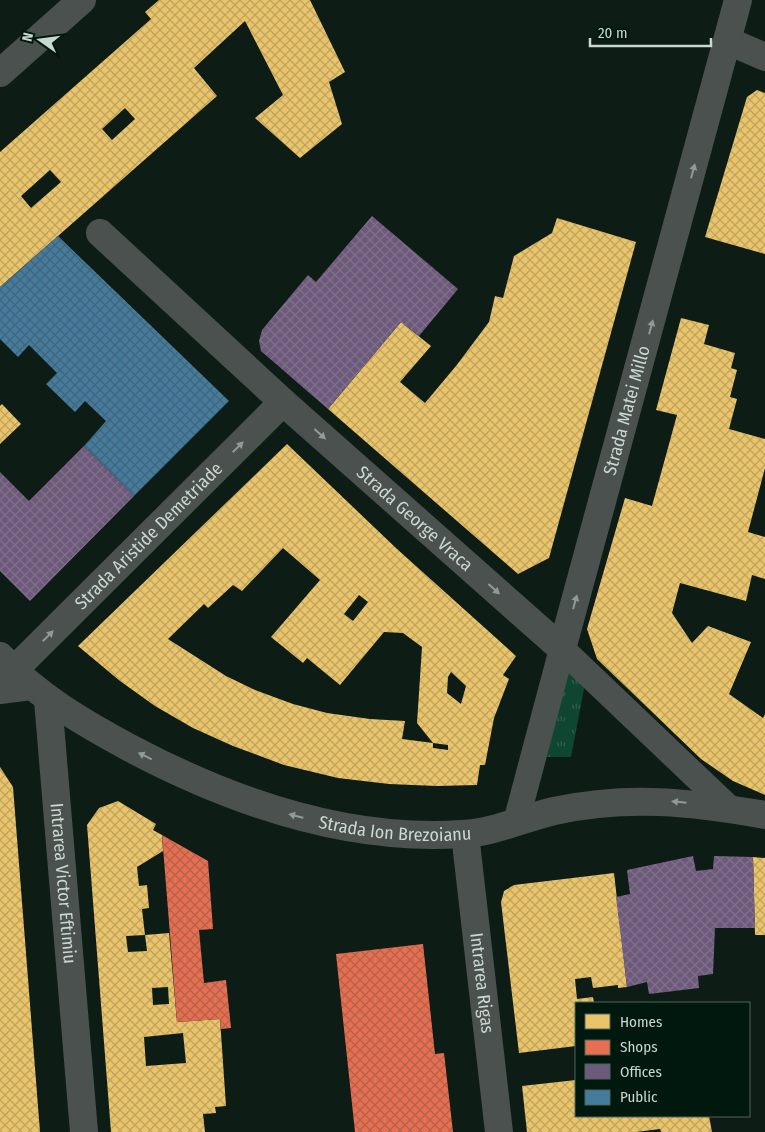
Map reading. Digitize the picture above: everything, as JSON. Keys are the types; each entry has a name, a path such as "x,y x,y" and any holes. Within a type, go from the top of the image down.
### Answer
{"street":[{"path":"0,73 82,0"},
{"name":"Strada Matei Millo","path":"516,822 738,0"},
{"path":"728,42 765,57"},
{"name":"Strada George Vraca","path":"100,233 284,402 562,649 728,807"},
{"name":"Strada Aristide Demetriade","path":"19,680 284,402"},
{"name":"Strada Ion Brezoianu","path":"19,680 98,731 180,773 281,812 371,832 403,835 465,834 555,811 629,802 670,801 728,807 765,815"},
{"name":"Intrarea Victor Eftimiu","path":"19,680 84,1132"},
{"name":"Intrarea Rigas","path":"465,834 499,1132"}],"green space":[{"path":"562,649 587,673 571,757 533,757"}],"building: Homes":[{"path":"159,0 310,0 345,72 329,82 342,124 300,158 255,118 283,95 245,21 194,68 217,96 0,287 0,152 151,19 145,12","holes":["125,108 135,119 112,140 102,129","50,170 61,182 31,208 21,196"]},
{"path":"757,90 765,93 765,254 705,237 747,97"},
{"path":"557,218 636,242 549,558 518,574 328,409 401,322 431,346 400,382 425,403 489,322 495,296 503,298 514,256 552,233"},
{"path":"681,318 709,325 704,344 735,353 731,368 737,370 730,397 737,399 729,429 765,439 765,468 748,532 765,537 765,579 752,575 746,601 680,583 672,613 692,643 708,626 751,642 729,694 763,718 765,714 765,795 733,781 701,759 597,659 587,629 625,498 652,506 677,415 656,410"},
{"path":"2,404 21,424 0,444 0,406"},
{"path":"287,444 397,549 516,656 503,675 509,679 494,718 485,765 480,765 477,785 437,786 389,784 338,778 284,765 233,746 193,728 155,706 120,681 78,646","holes":["283,548 320,580 271,637 303,663 307,658 340,685 384,632 403,633 422,647 417,723 433,743 402,739 405,721 370,719 327,713 293,704 255,690 226,676 168,639 204,604 208,608 233,585 242,591","359,595 368,602 353,621 344,614","451,672 466,686 461,704 447,693 448,677","433,743 448,745 448,750 433,748"]},
{"path":"0,767 13,787 40,1132 0,1132"},
{"path":"118,801 156,824 153,830 162,835 163,851 137,867 139,886 147,885 149,908 142,909 145,935 169,933 177,1022 220,1019 226,1106 215,1107 216,1113 203,1114 205,1132 111,1132 87,825 99,808","holes":["145,935 147,951 128,952 126,936","168,987 169,1004 153,1005 152,988","183,1033 186,1063 146,1066 144,1037"]},
{"path":"753,857 765,858 765,935 755,935"},
{"path":"614,873 627,987 618,988 618,985 593,988 591,977 575,979 577,999 593,997 594,1002 575,1002 575,1046 519,1053 501,902 504,891 514,885"},
{"path":"575,1080 575,1117 709,1117 712,1132 661,1132 660,1129 636,1132 527,1132 522,1086"}],"building: Shops":[{"path":"162,835 208,861 213,929 199,930 204,983 226,980 231,1028 221,1029 220,1019 177,1022"},
{"path":"423,944 435,1054 444,1053 453,1132 355,1132 336,954"}],"building: Offices":[{"path":"372,216 458,289 419,336 401,322 328,409 261,351 259,341 262,330 308,275 316,282"},
{"path":"84,446 134,496 30,601 0,571 0,472 29,501"},
{"path":"693,856 696,871 713,869 714,856 753,857 755,928 715,928 713,974 698,976 699,988 649,994 647,982 627,987 616,897 630,894 627,870"}],"building: Public":[{"path":"58,236 229,401 134,496 84,446 106,421 85,401 75,412 46,384 57,373 29,345 18,357 0,339 0,287"}]}
